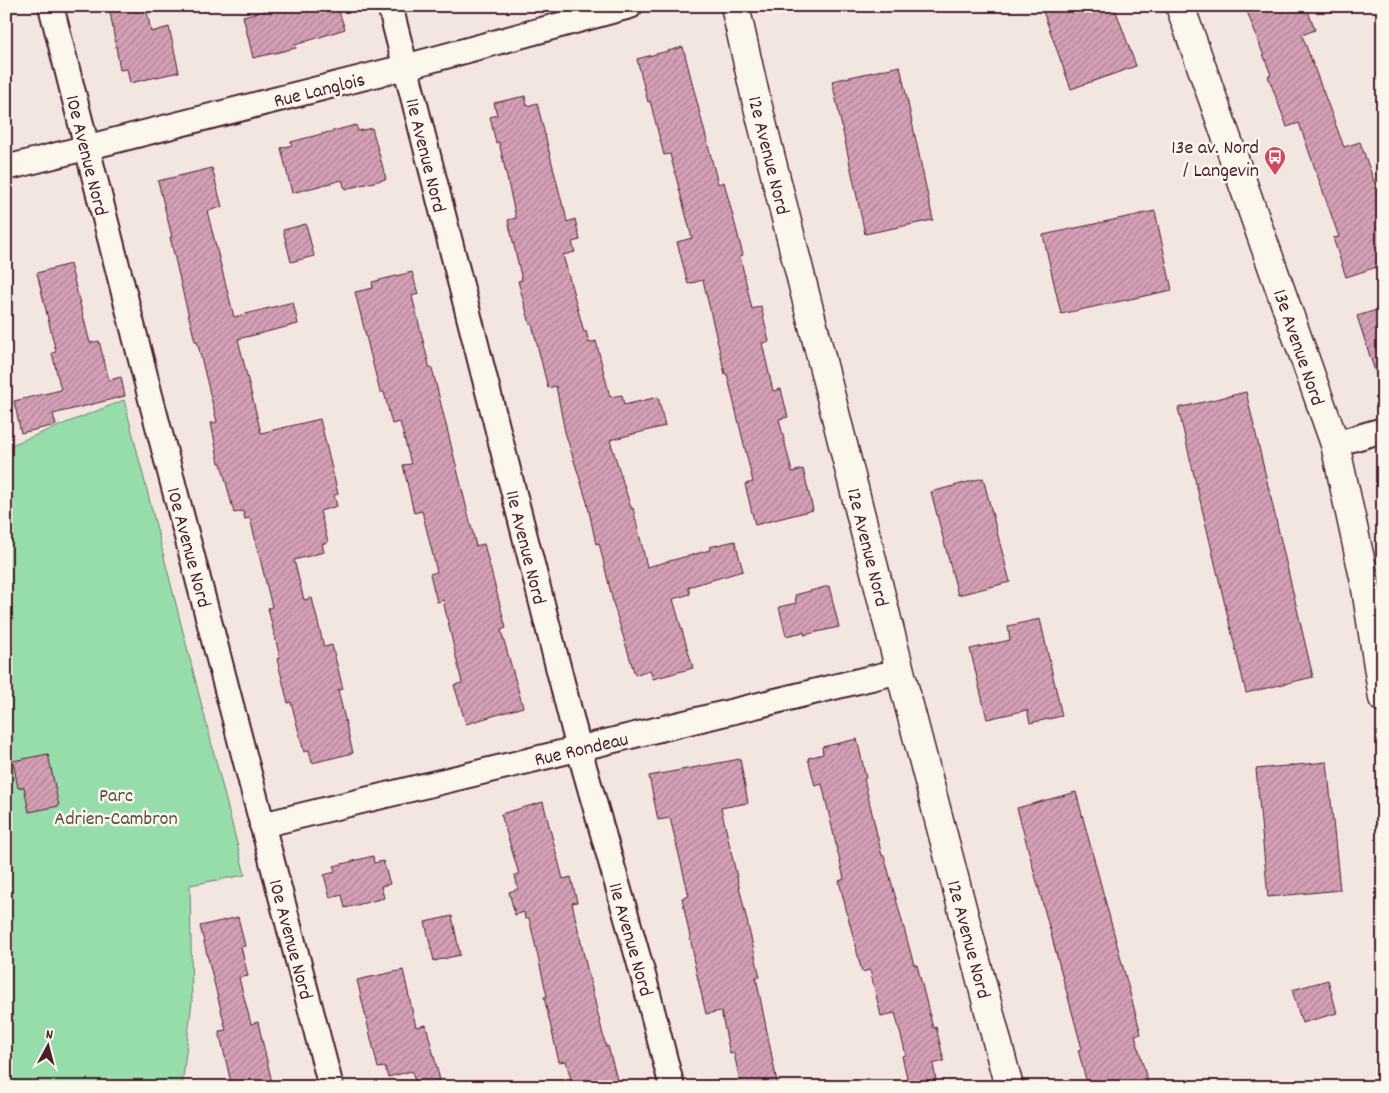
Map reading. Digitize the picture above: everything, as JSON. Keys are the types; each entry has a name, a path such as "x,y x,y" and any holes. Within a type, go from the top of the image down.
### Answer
{"main road":[{"name":"12e Avenue Nord","path":"735,6 755,95 900,671 1009,1087"},
{"name":"13e Avenue Nord","path":"1180,6 1335,444 1365,582 1383,698"}],"street":[{"name":"10e Avenue Nord","path":"51,6 331,1087"},
{"name":"11e Avenue Nord","path":"390,6 579,748 643,975 672,1087"},
{"name":"Rue Langlois","path":"6,168 405,68 630,6"},
{"path":"1335,444 1383,430"},
{"name":"Rue Rondeau","path":"262,825 900,671"}],"green space":[{"name":"Parc Adrien-Cambron","path":"124,400 245,875 190,885 192,1001 182,1087 6,1087 6,447"}],"building":[{"path":"109,6 146,6 151,32 169,27 179,72 130,83 127,69 120,70"},
{"path":"283,6 337,6 345,29 295,45 296,48 253,58 243,16"},
{"path":"1041,6 1114,6 1136,66 1071,89"},
{"path":"1245,6 1306,6 1315,30 1302,35 1344,147 1360,142 1383,206 1383,265 1346,277 1333,238 1339,237 1299,123 1287,127 1268,76 1271,75"},
{"path":"683,47 718,184 724,182 743,255 740,256 752,309 761,306 769,342 762,343 773,391 781,389 788,417 779,419 792,472 803,469 813,510 755,525 745,484 753,482 727,374 725,374 703,280 688,284 677,242 692,238 670,154 664,155 637,59"},
{"path":"900,66 933,220 865,234 832,81"},
{"path":"525,96 527,106 537,103 567,222 575,219 580,240 572,242 575,252 563,255 584,332 586,331 589,343 596,341 610,397 622,395 624,405 658,397 665,426 610,440 631,508 633,508 647,567 710,550 709,547 735,541 743,571 688,587 690,594 673,599 693,668 653,679 650,670 635,675 614,606 599,543 596,544 587,502 565,432 556,386 548,388 532,324 530,324 518,281 522,280 508,220 516,218 499,142 496,143 490,117 497,115 494,103"},
{"path":"356,125 358,131 372,128 386,179 345,189 342,180 292,193 281,148 292,145 291,142"},
{"path":"212,168 222,207 207,211 234,317 293,302 298,324 238,339 261,433 320,419 338,494 334,495 337,506 320,511 328,542 322,544 324,552 294,560 304,600 312,598 324,647 332,645 343,689 338,690 353,753 312,763 309,750 304,752 291,702 288,703 277,659 280,658 268,608 272,607 250,518 245,519 243,511 234,513 221,463 219,463 211,423 217,422 184,297 158,181"},
{"path":"1155,211 1172,290 1061,314 1043,235"},
{"path":"306,224 314,256 291,262 283,230"},
{"path":"70,264 90,343 99,341 109,380 121,377 125,396 53,414 56,425 21,433 14,401 61,390 52,353 56,352 37,273"},
{"path":"412,272 418,294 412,296 430,369 432,368 476,546 484,544 506,628 501,630 523,707 466,724 454,685 462,683 443,600 437,602 430,574 437,572 422,511 414,513 403,465 411,464 400,422 392,424 384,392 380,392 355,292 373,288 372,282"},
{"path":"1383,308 1383,380 1378,381 1357,316"},
{"path":"1246,392 1313,677 1246,693 1178,408"},
{"path":"983,478 1010,582 958,595 931,492"},
{"path":"829,586 839,627 804,635 804,632 786,636 779,607 796,603 795,595"},
{"path":"1040,619 1062,716 1030,723 1027,710 987,719 970,649 1010,640 1008,626"},
{"path":"857,739 866,778 864,779 882,856 884,855 914,965 917,965 933,1028 936,1027 944,1061 933,1064 936,1080 909,1086 902,1056 906,1055 895,1013 881,1016 870,970 862,972 839,881 844,879 822,784 815,786 808,758 823,754 822,747"},
{"path":"48,754 59,806 29,812 24,787 18,788 13,761"},
{"path":"740,759 748,803 721,808 760,977 756,977 778,1087 741,1087 734,1053 730,1054 721,1011 706,1014 682,898 689,896 670,818 658,820 649,776"},
{"path":"1327,762 1340,890 1268,897 1256,769"},
{"path":"1076,792 1141,1034 1135,1035 1149,1087 1088,1087 1078,1050 1082,1049 1017,808"},
{"path":"543,802 563,879 571,877 577,902 572,903 585,960 606,1047 608,1046 619,1087 573,1087 566,1061 559,1062 544,997 547,996 529,918 525,919 524,912 515,915 509,892 518,889 515,875 519,874 501,814"},
{"path":"373,856 374,863 383,861 390,884 381,886 384,898 345,908 342,895 330,898 324,875 335,872 334,866"},
{"path":"452,916 460,955 434,961 425,922"},
{"path":"238,917 245,946 241,947 248,976 239,978 251,1024 258,1022 273,1087 232,1087 219,1031 226,1030 200,926"},
{"path":"403,970 416,1027 426,1025 440,1080 416,1086 412,1071 388,1077 385,1067 378,1068 357,980"},
{"path":"1328,980 1337,1013 1302,1023 1292,990"}],"place":[{"name":"13e av. Nord / Langevin","path":"1275,176"}]}
